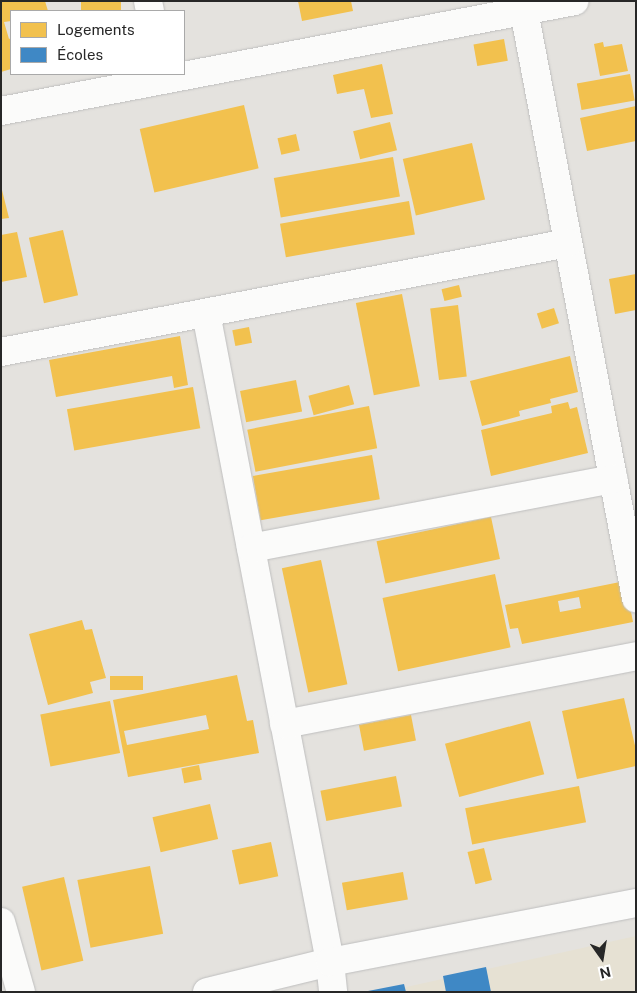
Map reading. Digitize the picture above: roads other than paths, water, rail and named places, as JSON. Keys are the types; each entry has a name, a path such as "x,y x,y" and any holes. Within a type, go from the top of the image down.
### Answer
{"street":[{"path":"185,73 574,1"},
{"path":"524,11 636,598"},
{"path":"1,111 163,77"},
{"path":"1,352 568,243"},
{"path":"206,313 330,962 333,992"},
{"path":"251,548 613,479"},
{"path":"284,724 636,656"},
{"path":"207,992 330,962 636,903"},
{"path":"1,922 21,992"}]}
